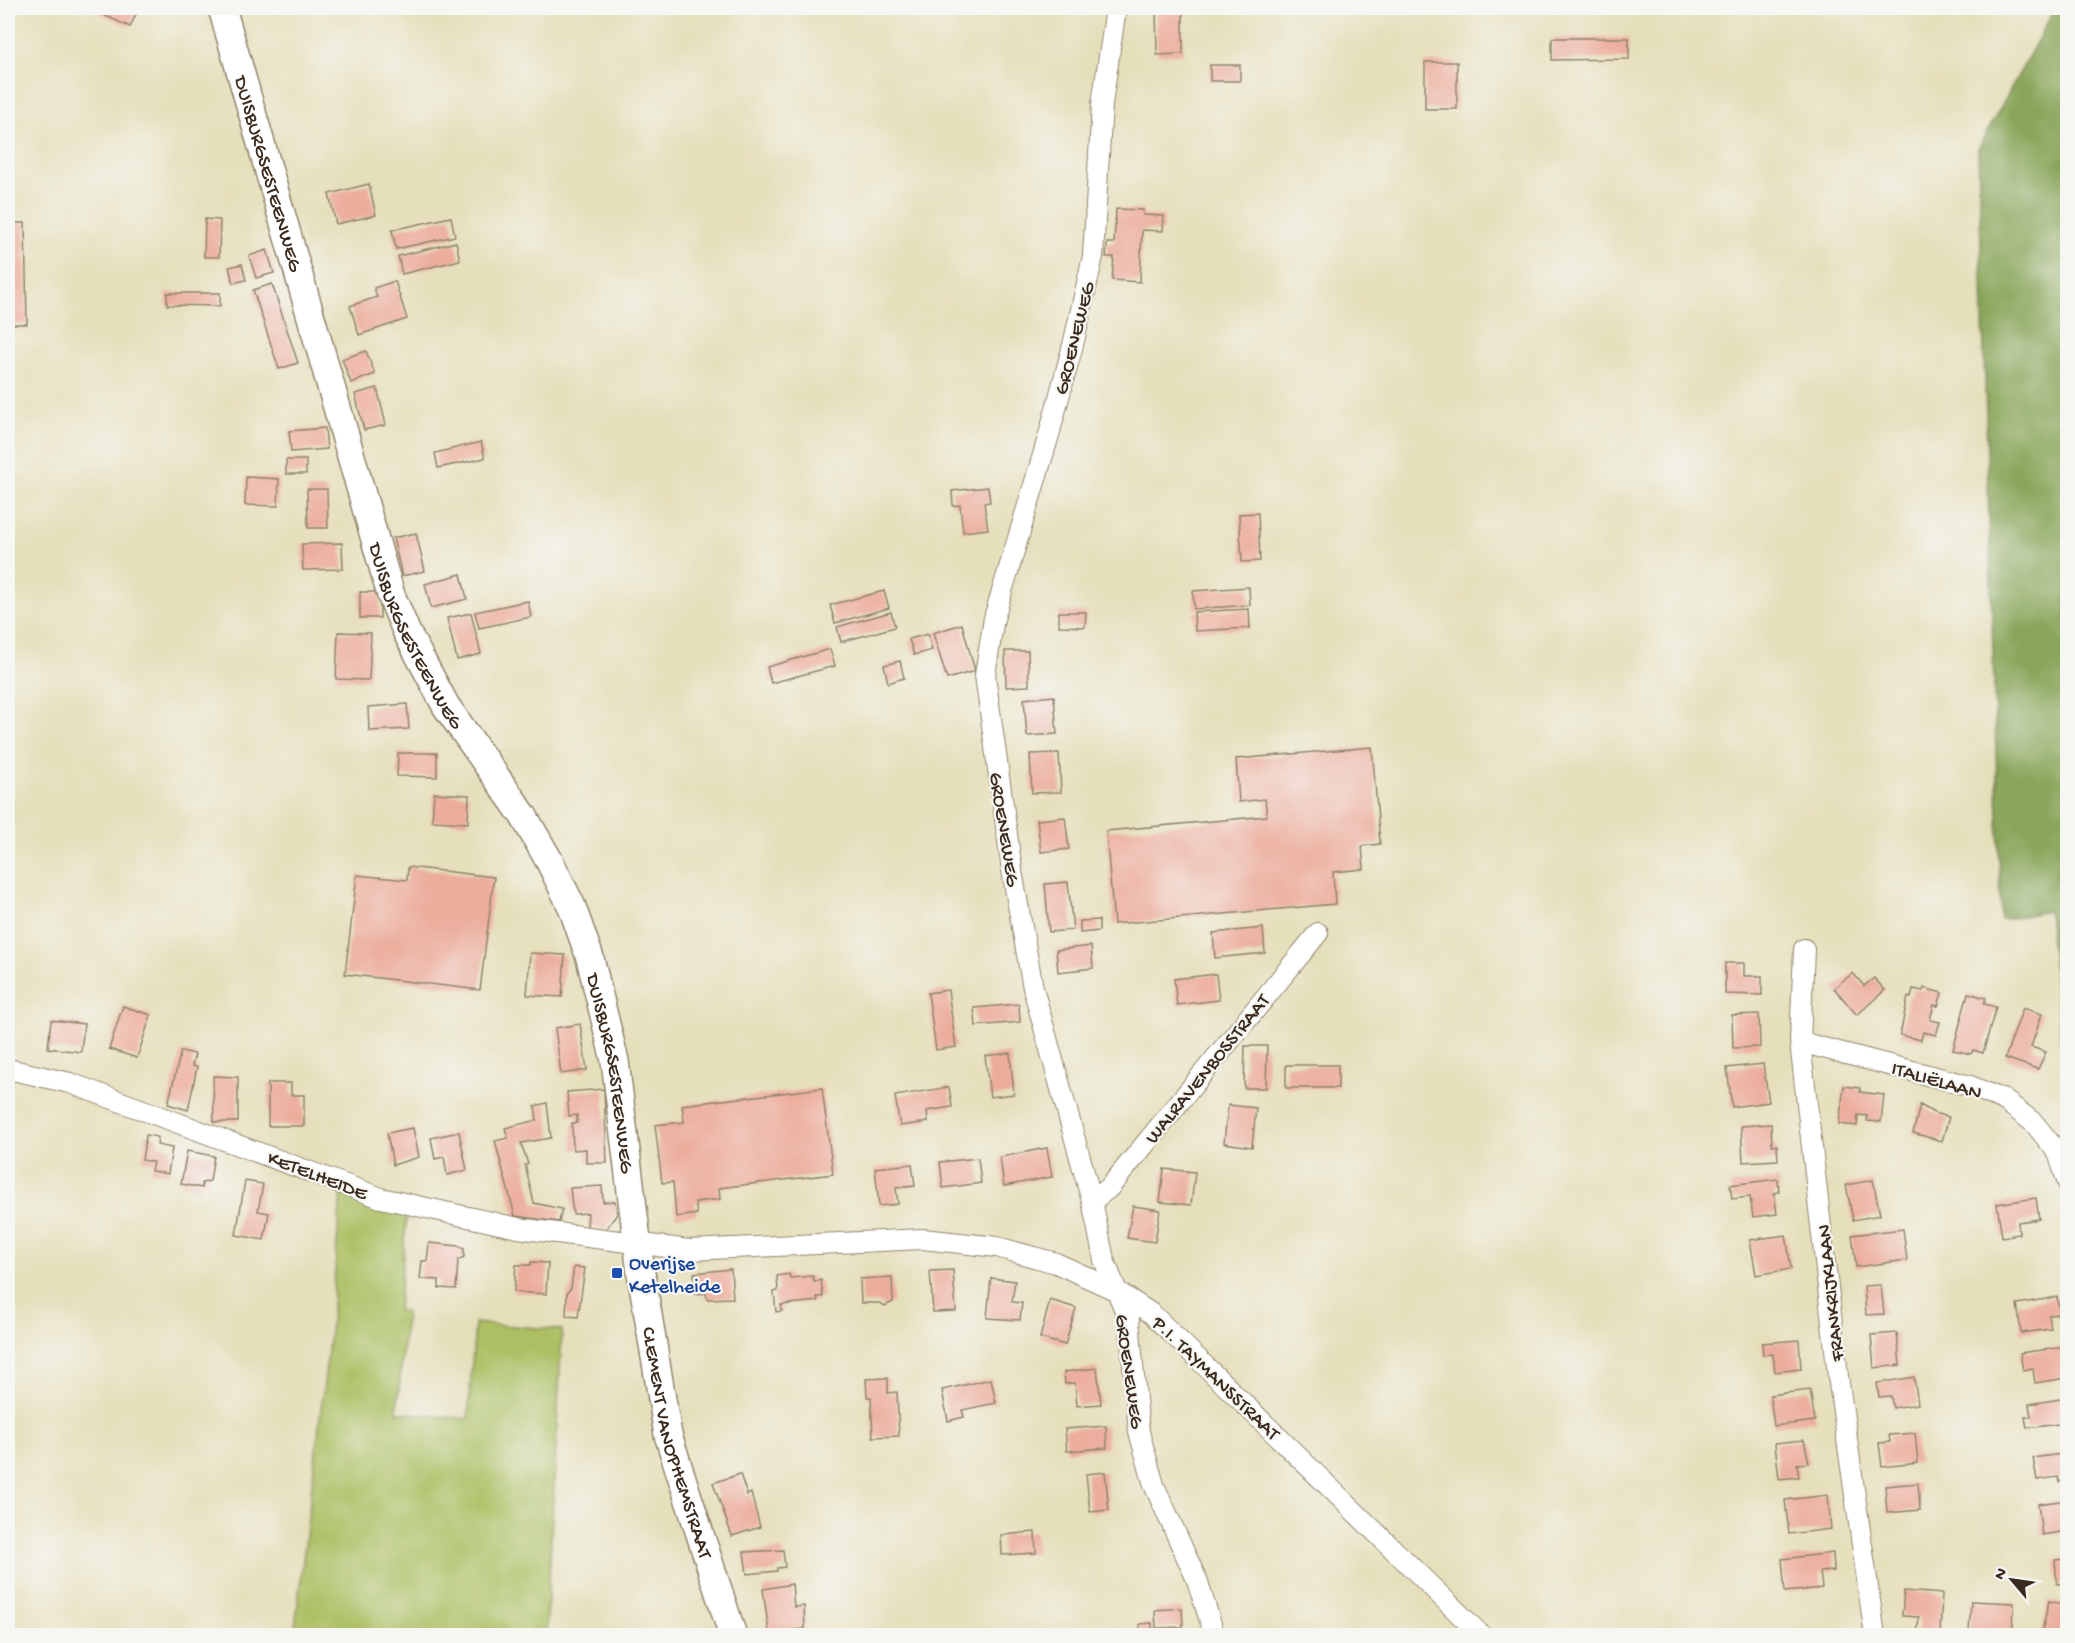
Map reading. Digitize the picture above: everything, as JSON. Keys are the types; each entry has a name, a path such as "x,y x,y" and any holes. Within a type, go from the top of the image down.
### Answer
{"street":[{"name":"DUISBURGSESTEENWEG","path":"222,8 392,595 407,633 446,706 523,814 544,852 572,907 590,958 615,1061 637,1243"},
{"name":"GROENEWEG","path":"1116,8 1102,104 1093,256 1074,341 1049,435 994,618 985,675 1013,877 1033,988 1092,1201 1104,1260 1129,1320 1139,1432 1154,1485 1197,1580 1215,1635"},
{"name":"WALRAVENBOSSTRAAT","path":"1092,1201 1108,1188 1318,933"},
{"name":"FRANKRIJKLAAN","path":"1804,949 1800,1042 1838,1376 1875,1635"},
{"name":"ITALIËLAAN","path":"1800,1042 1970,1086 2004,1100 2034,1123 2058,1153 2067,1183"},
{"name":"KETELHEIDE","path":"8,1069 70,1083 381,1198 518,1228 637,1243"},
{"name":"P.I. TAYMANSSTRAAT","path":"637,1243 689,1250 933,1240 997,1247 1047,1260 1117,1291 1152,1314 1482,1635"},
{"name":"CLEMENT VANOPHEMSTRAAT","path":"637,1243 657,1385 668,1435 733,1635"}],"green space":[{"path":"2055,8 2068,8 2067,1098 2048,911 2001,920 1978,149"},
{"path":"341,1193 407,1212 398,1311 406,1312 397,1412 468,1419 475,1323 562,1330 546,1635 294,1636 330,1333"}],"building":[{"path":"97,8 139,8 130,27 95,11"},
{"path":"1156,8 1183,8 1183,54 1157,55"},
{"path":"1552,38 1629,38 1629,59 1552,60"},
{"path":"1425,62 1457,62 1457,109 1425,109"},
{"path":"1210,65 1240,65 1240,81 1210,81"},
{"path":"369,184 376,215 336,224 329,194"},
{"path":"1116,209 1143,210 1143,215 1164,216 1163,231 1142,230 1140,282 1112,280 1114,257 1106,257 1107,243 1114,243"},
{"path":"451,217 455,236 396,249 392,230"},
{"path":"205,219 220,220 219,257 204,257"},
{"path":"8,223 25,223 27,324 8,324"},
{"path":"456,242 460,260 402,274 398,256"},
{"path":"267,250 274,273 256,278 249,256"},
{"path":"242,264 246,280 233,283 229,267"},
{"path":"395,281 407,319 359,335 350,306 377,297 374,288"},
{"path":"272,284 298,363 279,369 253,290"},
{"path":"167,293 220,293 220,306 167,305"},
{"path":"366,351 375,374 351,383 342,359"},
{"path":"377,388 386,425 364,430 355,394"},
{"path":"325,428 327,449 291,452 289,431"},
{"path":"481,442 485,458 438,468 435,453"},
{"path":"286,460 306,460 306,474 286,474"},
{"path":"246,477 279,479 278,506 245,505"},
{"path":"988,487 990,502 984,503 988,529 963,532 960,505 953,506 952,491"},
{"path":"307,489 327,489 328,528 308,528"},
{"path":"1258,513 1260,561 1242,562 1239,514"},
{"path":"416,533 425,571 402,576 393,538"},
{"path":"342,543 343,569 303,570 302,544"},
{"path":"461,574 467,599 431,608 425,584"},
{"path":"1249,587 1250,605 1194,609 1193,591"},
{"path":"884,591 889,608 835,623 830,605"},
{"path":"360,592 380,592 380,618 360,618"},
{"path":"528,601 531,617 479,628 475,612"},
{"path":"1249,609 1250,628 1195,631 1194,612"},
{"path":"891,612 895,627 841,642 837,627"},
{"path":"1059,612 1086,612 1085,627 1059,626"},
{"path":"471,613 481,654 457,660 447,618"},
{"path":"962,624 975,671 947,679 933,633"},
{"path":"338,632 371,633 369,680 336,679"},
{"path":"928,634 932,650 914,655 909,639"},
{"path":"830,649 835,666 771,683 767,667"},
{"path":"1005,651 1028,651 1029,686 1006,687"},
{"path":"900,661 904,678 888,683 884,665"},
{"path":"1054,696 1057,734 1027,736 1024,699"},
{"path":"407,704 409,729 369,731 368,707"},
{"path":"1372,747 1380,844 1362,846 1364,869 1333,872 1335,904 1114,924 1106,831 1267,816 1265,799 1239,802 1236,759"},
{"path":"398,753 437,753 437,777 397,776"},
{"path":"1059,753 1061,792 1032,793 1030,754"},
{"path":"434,793 469,795 468,823 432,821"},
{"path":"1065,817 1069,849 1041,852 1037,820"},
{"path":"408,867 494,877 480,990 345,974 357,875 407,880"},
{"path":"1068,882 1073,930 1049,932 1045,884"},
{"path":"1099,920 1099,931 1080,933 1080,921"},
{"path":"1263,928 1265,953 1215,958 1213,933"},
{"path":"1091,946 1093,968 1058,972 1056,950"},
{"path":"530,953 565,955 562,997 527,995"},
{"path":"1725,963 1744,963 1744,976 1762,976 1762,995 1725,994"},
{"path":"1853,973 1864,986 1874,978 1885,990 1857,1015 1834,988"},
{"path":"1216,974 1219,1000 1177,1005 1174,979"},
{"path":"1924,988 1942,993 1938,1006 1934,1005 1930,1020 1940,1022 1936,1035 1923,1032 1921,1040 1900,1035 1908,997 1911,998 1913,989 1923,991"},
{"path":"948,990 956,1047 936,1050 928,993"},
{"path":"1968,993 1986,998 1984,1004 1996,1007 1983,1053 1973,1050 1971,1054 1953,1050"},
{"path":"1019,1004 1020,1022 976,1026 974,1008"},
{"path":"123,1006 151,1015 137,1058 109,1049"},
{"path":"2023,1008 2042,1014 2031,1047 2046,1052 2038,1069 2005,1058"},
{"path":"1759,1014 1760,1047 1733,1048 1732,1015"},
{"path":"51,1020 84,1024 81,1052 48,1048"},
{"path":"580,1024 587,1070 561,1074 555,1028"},
{"path":"1245,1046 1267,1046 1266,1088 1244,1088"},
{"path":"181,1051 195,1054 192,1066 197,1067 188,1110 168,1104"},
{"path":"1010,1053 1014,1094 990,1097 985,1056"},
{"path":"1763,1064 1769,1102 1732,1107 1727,1068"},
{"path":"1286,1065 1338,1065 1338,1088 1286,1088"},
{"path":"213,1076 238,1077 238,1122 214,1122"},
{"path":"268,1083 291,1083 291,1095 304,1095 304,1126 268,1126"},
{"path":"1844,1086 1860,1088 1860,1092 1884,1095 1881,1122 1867,1121 1867,1116 1858,1115 1857,1126 1839,1124"},
{"path":"949,1087 952,1107 927,1111 928,1122 900,1126 895,1096"},
{"path":"822,1088 833,1174 719,1188 720,1199 695,1202 697,1214 676,1217 673,1182 662,1183 655,1125 684,1122 682,1105"},
{"path":"604,1089 607,1163 586,1163 586,1149 573,1150 572,1123 577,1123 577,1115 569,1116 567,1092"},
{"path":"547,1103 551,1138 521,1143 528,1164 525,1165 534,1203 562,1209 559,1222 515,1216 495,1141 508,1138 505,1128 537,1120 535,1106"},
{"path":"1228,1105 1256,1108 1252,1147 1224,1143"},
{"path":"1920,1105 1934,1113 1949,1117 1942,1141 1913,1133"},
{"path":"1771,1124 1772,1145 1777,1145 1778,1160 1743,1162 1741,1126"},
{"path":"413,1128 419,1157 393,1165 387,1133"},
{"path":"459,1132 467,1170 447,1175 444,1157 435,1159 431,1138"},
{"path":"146,1135 158,1137 157,1145 172,1148 168,1174 151,1171 153,1162 142,1160"},
{"path":"1047,1148 1052,1177 1004,1186 1000,1157"},
{"path":"187,1151 214,1156 210,1181 202,1183 202,1188 181,1184"},
{"path":"978,1158 981,1183 943,1188 940,1162"},
{"path":"912,1164 915,1186 896,1188 898,1204 879,1206 875,1168"},
{"path":"1164,1169 1195,1172 1191,1205 1160,1202"},
{"path":"1778,1179 1779,1192 1774,1193 1777,1214 1753,1217 1750,1197 1732,1199 1730,1185"},
{"path":"1873,1180 1880,1215 1853,1220 1846,1185"},
{"path":"245,1181 263,1184 258,1211 269,1213 264,1240 236,1235"},
{"path":"602,1186 603,1202 615,1201 617,1214 606,1229 587,1227 588,1213 573,1214 570,1188"},
{"path":"2036,1198 2039,1219 2018,1222 2019,1234 2002,1237 1997,1204"},
{"path":"1133,1206 1160,1210 1155,1242 1127,1238"},
{"path":"1903,1229 1907,1260 1856,1267 1852,1235"},
{"path":"1786,1235 1791,1269 1756,1275 1750,1240"},
{"path":"429,1243 459,1246 464,1249 464,1257 458,1260 456,1289 439,1288 439,1280 420,1279 422,1261 427,1261"},
{"path":"531,1262 548,1263 546,1294 514,1292 516,1265 531,1265"},
{"path":"574,1267 585,1268 578,1317 566,1316 567,1293 571,1288"},
{"path":"731,1269 733,1298 707,1299 706,1293 695,1294 694,1273"},
{"path":"953,1270 956,1311 933,1312 930,1271"},
{"path":"789,1274 790,1278 813,1276 814,1282 821,1280 823,1297 817,1297 818,1301 781,1305 782,1311 776,1312 774,1292 778,1291 777,1276"},
{"path":"892,1277 893,1302 885,1306 879,1303 861,1303 860,1279"},
{"path":"991,1278 1015,1281 1012,1302 1022,1303 1020,1320 987,1318"},
{"path":"1881,1285 1884,1314 1866,1315 1864,1286"},
{"path":"2057,1297 2060,1314 2049,1315 2051,1329 2021,1333 2017,1304"},
{"path":"1050,1300 1076,1308 1065,1345 1040,1338"},
{"path":"1897,1333 1900,1365 1874,1368 1871,1335"},
{"path":"1799,1340 1801,1369 1775,1372 1773,1354 1763,1355 1762,1343"},
{"path":"2065,1347 2067,1378 2035,1383 2033,1369 2023,1371 2020,1353"},
{"path":"1097,1368 1101,1404 1077,1406 1075,1383 1065,1384 1064,1372"},
{"path":"1914,1377 1918,1404 1893,1408 1891,1396 1879,1397 1877,1383"},
{"path":"888,1378 888,1393 897,1392 899,1436 873,1437 871,1397 867,1397 866,1379"},
{"path":"991,1379 996,1403 962,1410 964,1417 948,1421 942,1390"},
{"path":"1810,1390 1815,1421 1774,1426 1770,1395"},
{"path":"2067,1398 2067,1423 2027,1428 2025,1417 2031,1417 2029,1404"},
{"path":"1106,1426 1107,1448 1067,1451 1065,1429"},
{"path":"1915,1433 1918,1463 1882,1467 1879,1443 1890,1442 1889,1435"},
{"path":"1804,1440 1809,1463 1797,1464 1799,1477 1779,1479 1775,1443"},
{"path":"2067,1454 2067,1480 2059,1482 2058,1477 2037,1480 2033,1458"},
{"path":"1105,1472 1109,1510 1090,1512 1086,1474"},
{"path":"740,1474 747,1495 751,1493 760,1527 732,1536 713,1483"},
{"path":"1918,1483 1920,1510 1887,1513 1885,1486"},
{"path":"1828,1495 1831,1529 1789,1534 1785,1500"},
{"path":"2067,1500 2067,1531 2042,1535 2038,1504"},
{"path":"1035,1532 1036,1553 1002,1555 1001,1535"},
{"path":"783,1550 785,1567 777,1568 777,1571 747,1574 744,1552"},
{"path":"1833,1553 1834,1571 1820,1572 1822,1588 1785,1592 1782,1559"},
{"path":"2067,1559 2067,1583 2057,1584 2055,1560"},
{"path":"792,1584 794,1607 804,1606 805,1629 769,1633 763,1589"},
{"path":"1904,1591 1942,1594 1940,1635 1917,1635 1919,1617 1902,1616"},
{"path":"1971,1601 2014,1603 2013,1632 1969,1633"},
{"path":"2049,1601 2067,1605 2066,1635 2041,1635"},
{"path":"1182,1608 1183,1627 1156,1628 1155,1610"},
{"path":"1152,1623 1152,1635 1140,1635 1140,1624"}],"place":[{"name":"Overijse Ketelheide","path":"617,1273"}]}
